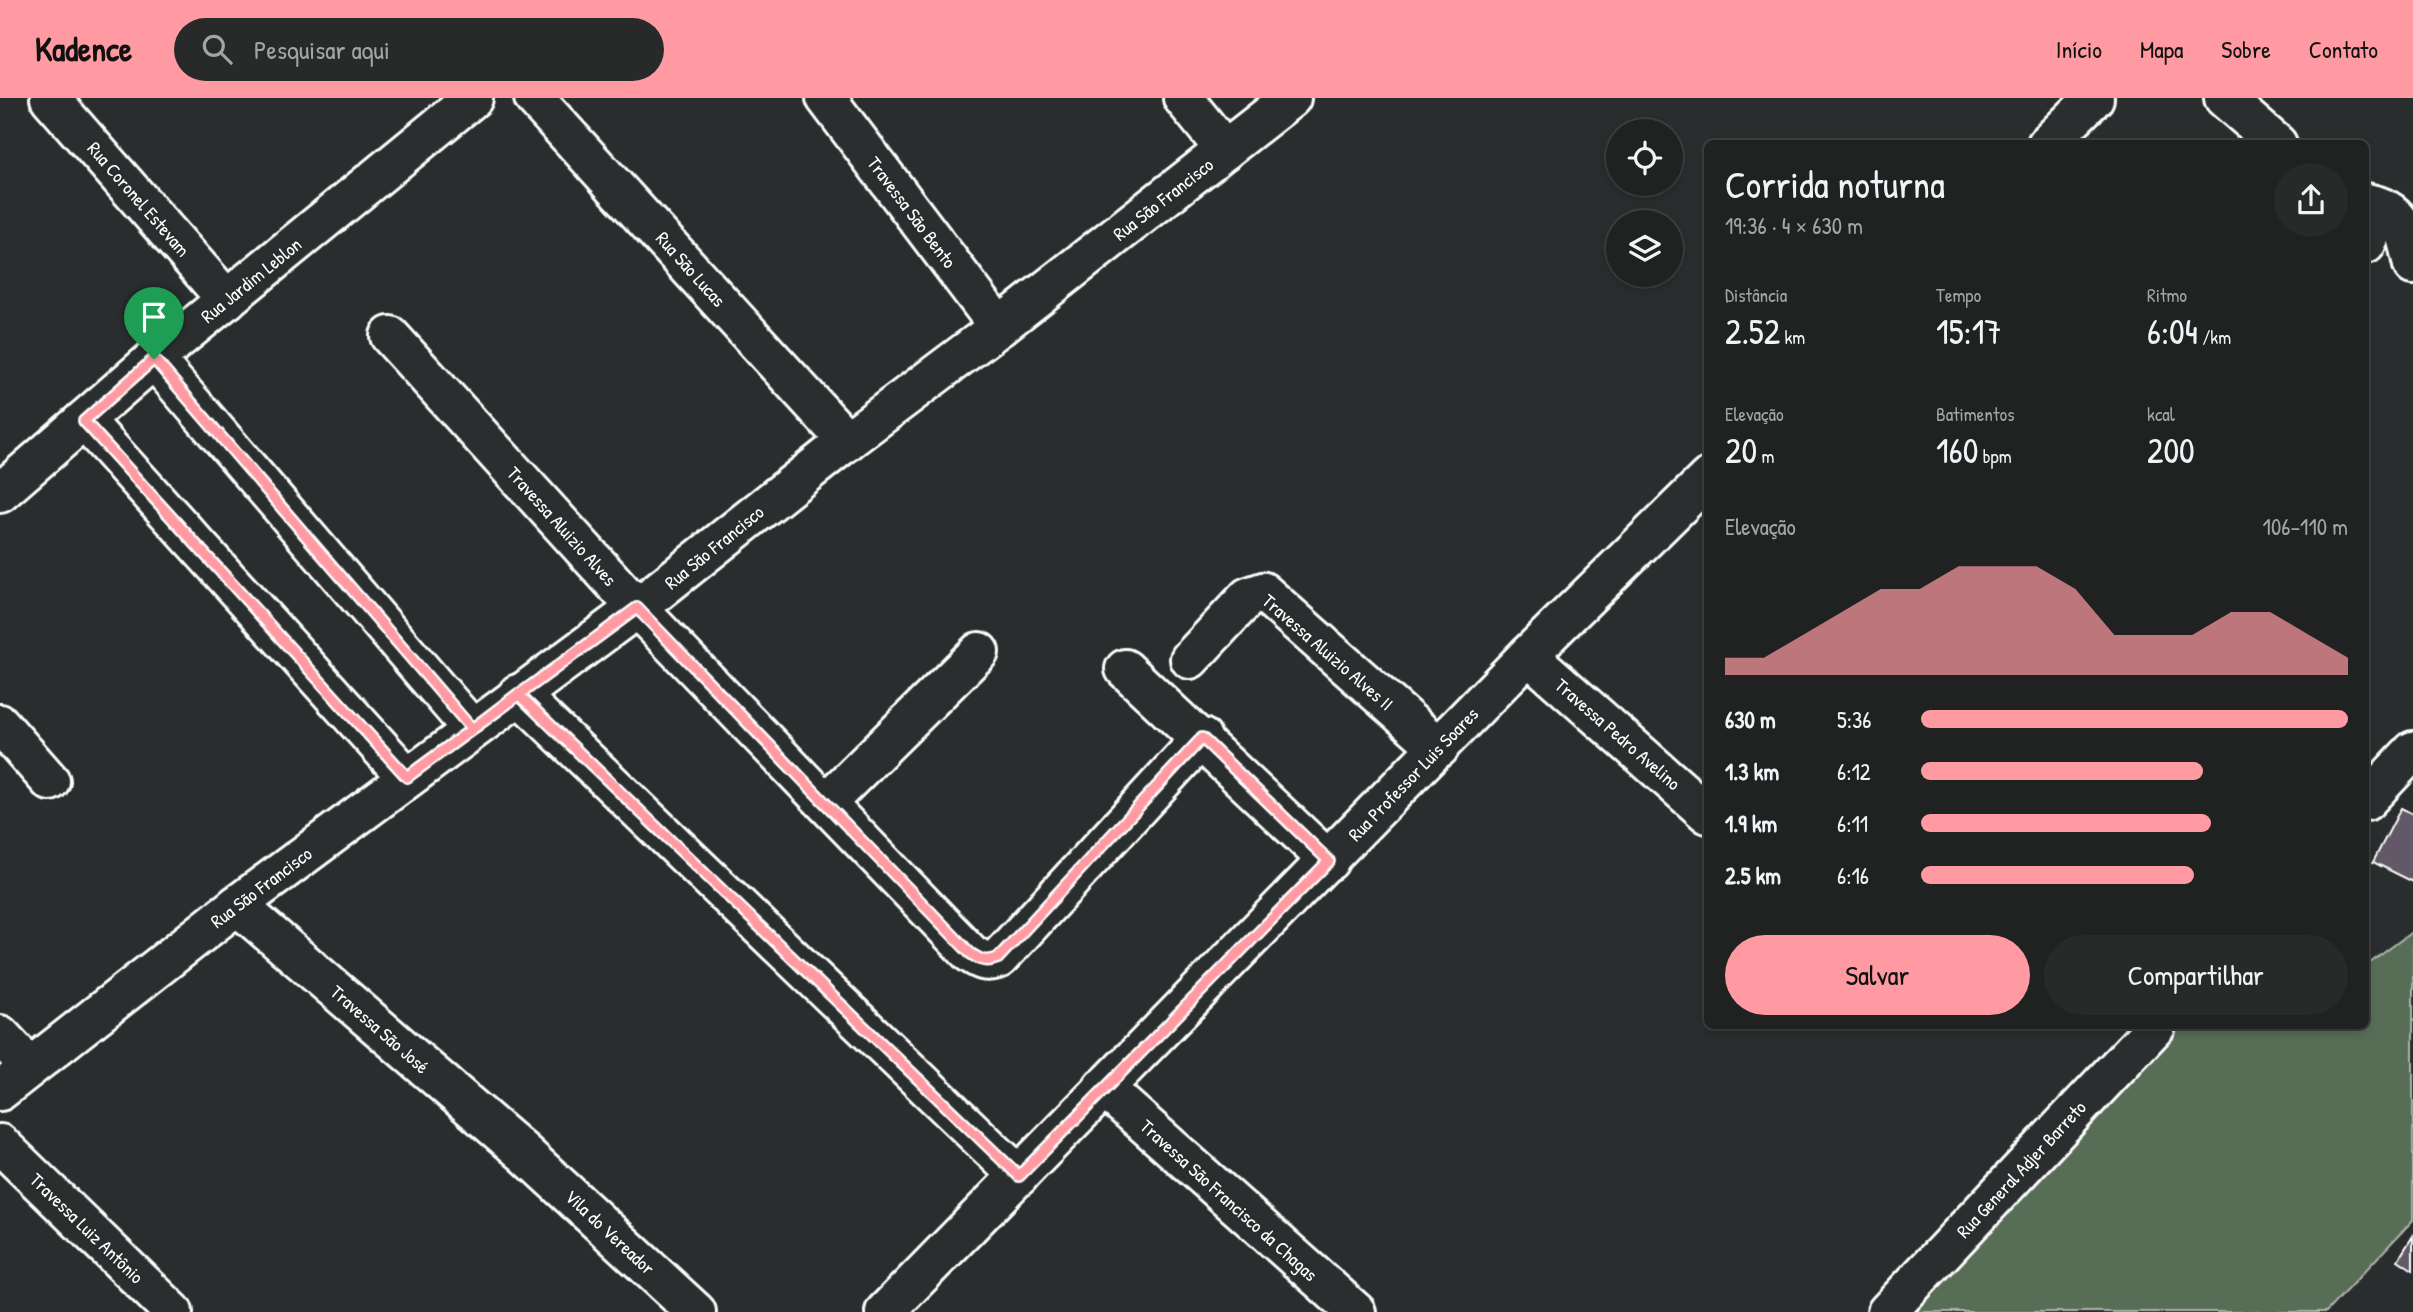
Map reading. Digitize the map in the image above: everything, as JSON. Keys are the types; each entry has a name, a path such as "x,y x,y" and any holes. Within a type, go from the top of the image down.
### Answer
{"street":[{"name":"Rua Jardim Leblon","path":"0,492 154,359 473,98"},
{"name":"Rua São Lucas","path":"534,98 847,441"},
{"name":"Travessa São Bento","path":"826,98 999,327"},
{"path":"1183,98 1225,150"},
{"name":"Rua São Francisco","path":"0,1091 237,905 637,608 847,441 999,327 1291,98"},
{"path":"2052,140 2094,98"},
{"path":"2224,98 2272,140"},
{"name":"Rua Coronel Estevam","path":"61,102 227,300"},
{"path":"2369,204 2394,213 2408,224 2413,265"},
{"name":"Travessa Aluizio Alves","path":"390,336 637,608 970,953 989,962 998,958 1202,738"},
{"path":"154,359 472,729"},
{"path":"84,421 407,777"},
{"name":"Rua Professor Luis Soares","path":"885,1312 1528,655 1704,482"},
{"name":"Travessa Aluizio Alves II","path":"1190,659 1248,597 1263,592 1439,748"},
{"path":"826,803 979,652"},
{"name":"Travessa Pedro Avelino","path":"1528,655 1704,810"},
{"path":"1125,669 1202,738 1329,861"},
{"path":"518,694 1019,1176"},
{"path":"0,724 50,781"},
{"path":"2369,798 2413,751"},
{"name":"Travessa São José","path":"237,905 524,1153"},
{"name":"Rua General Adjer Barreto","path":"1887,1312 2153,1029"},
{"path":"0,1035 30,1067"},
{"name":"Travessa São Francisco da Chagas","path":"1104,1087 1356,1312"},
{"name":"Travessa Luiz Antônio","path":"0,1144 173,1312"},
{"name":"Vila do Vereador","path":"524,1153 696,1312"}],"green space":[{"path":"2413,931 2413,1220 2326,1312 1899,1312 2147,1029 2369,1029 2369,964"}],"building":[{"path":"2401,808 2413,814 2413,882 2373,862"},
{"path":"2413,1236 2413,1270 2398,1260"}],"route":[{"path":"154,359 84,421 407,777 518,694 637,608 970,953 980,959 989,962 998,958 1202,738 1329,861 1019,1176 518,694 472,729 154,359"}]}
